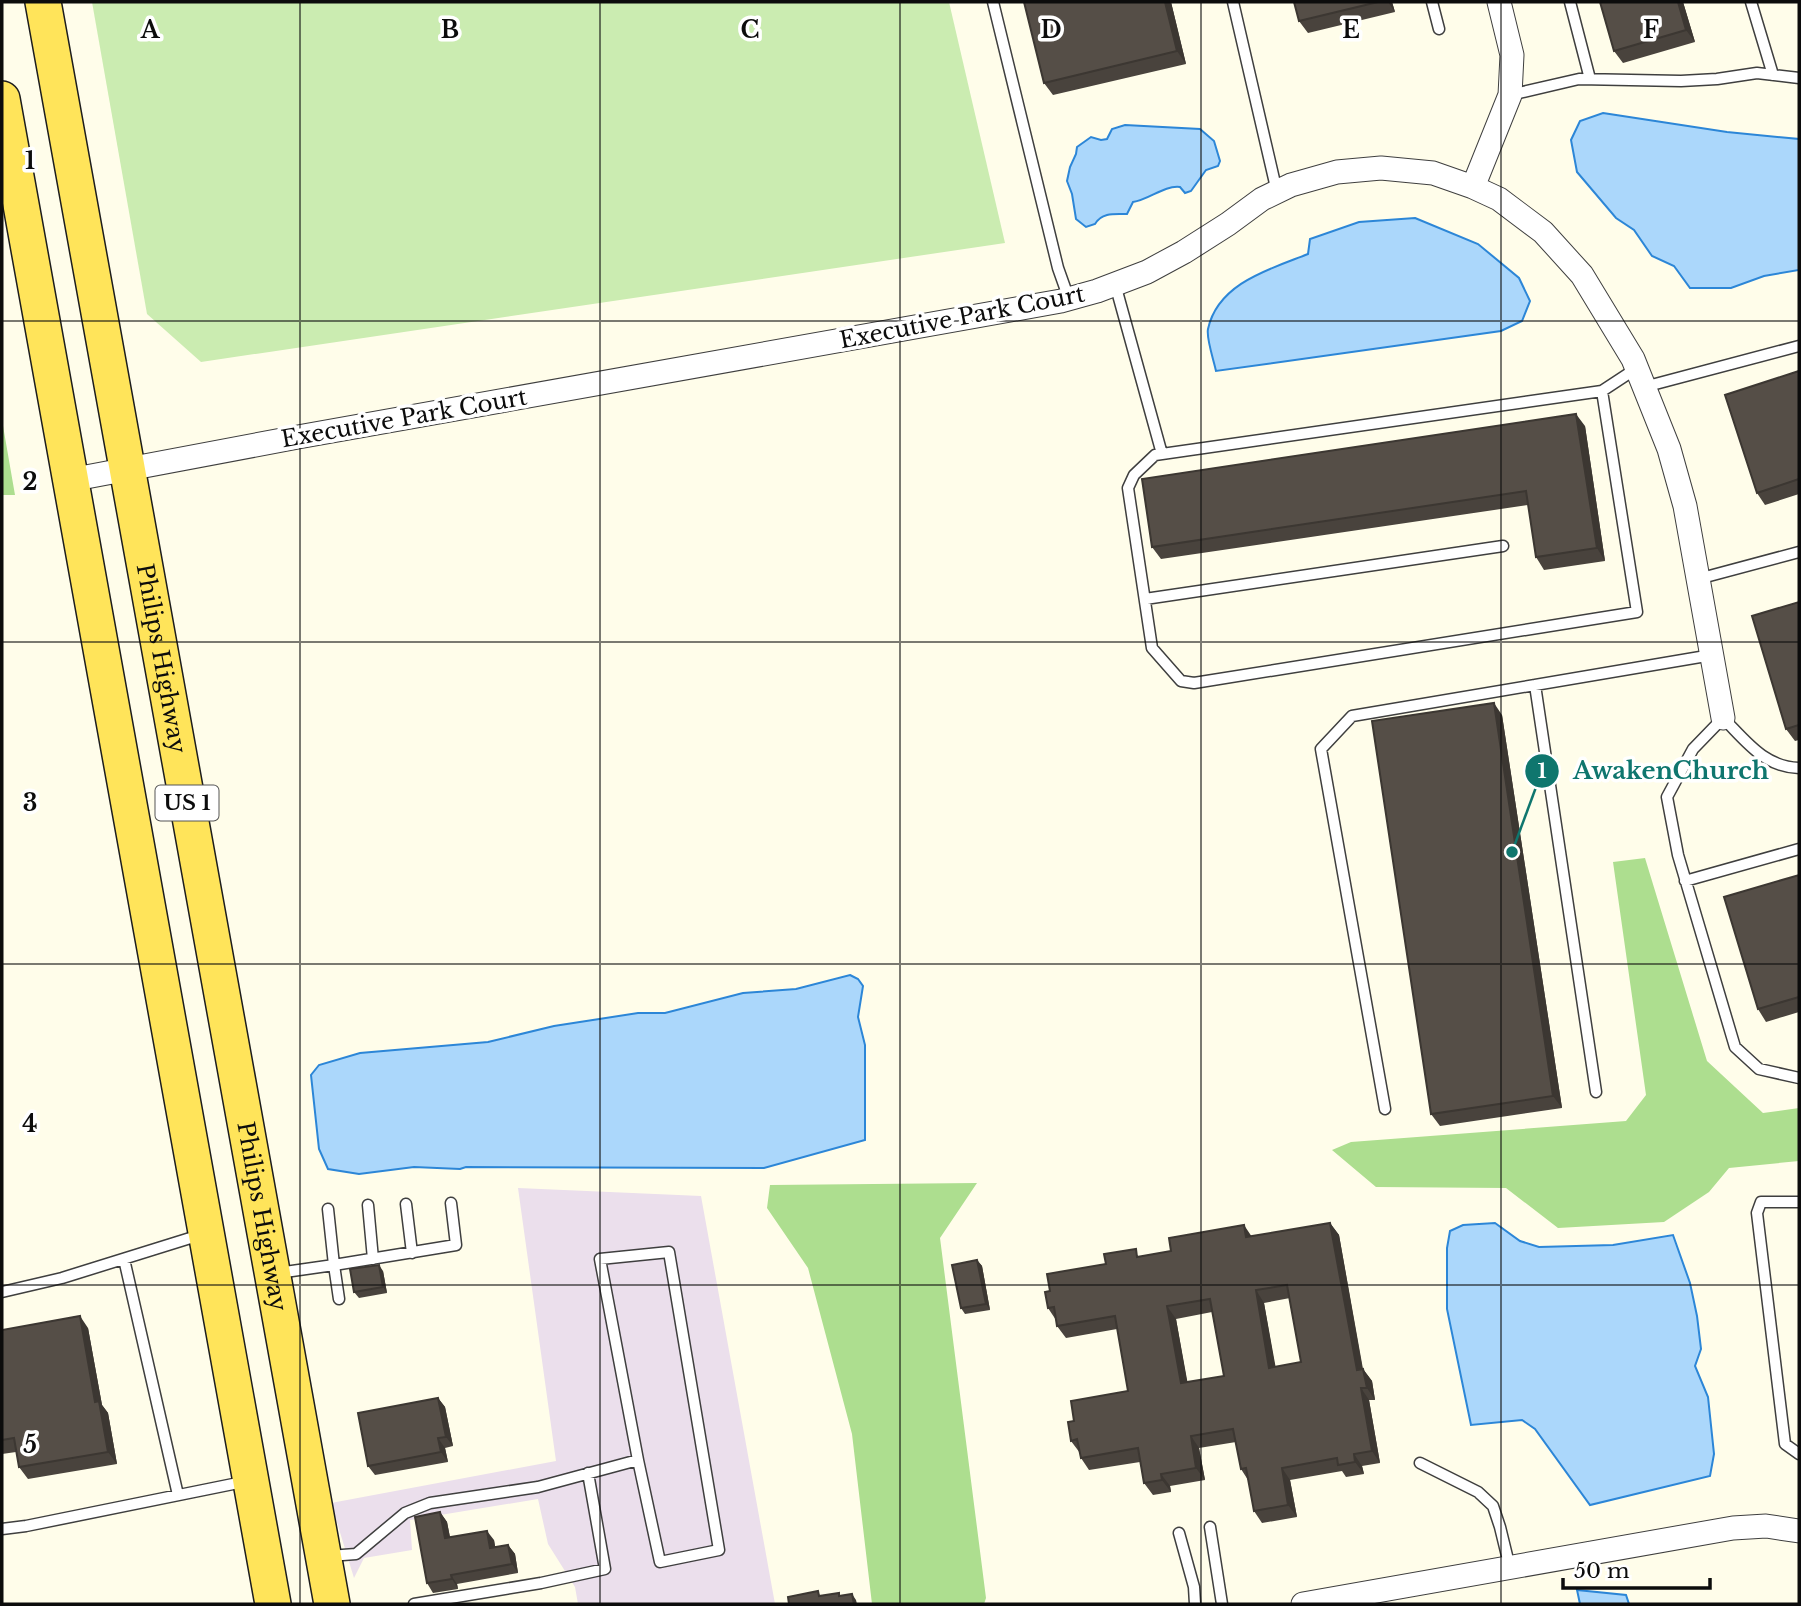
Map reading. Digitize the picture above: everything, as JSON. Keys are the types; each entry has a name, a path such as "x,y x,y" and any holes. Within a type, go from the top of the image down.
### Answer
{"main road":[{"name":"Philips Highway","path":"43,2 332,1604"},
{"name":"US 1","path":"2,99 273,1604"},
{"path":"251,1481 307,1469"}],"street":[{"path":"1473,187 1510,95 1512,55 1499,2"},
{"name":"Executive Park Court","path":"70,480 1069,299 1146,272 1184,252 1262,199 1291,185 1337,172 1381,168 1433,173 1499,199 1543,232 1582,275 1633,359 1669,449 1685,506 1723,718"},
{"path":"1303,1604 1732,1528 1766,1526 1799,1531"}],"lane":[{"path":"993,2 1058,268 1069,299"},
{"path":"1233,2 1277,192"},
{"path":"1432,2 1439,29"},
{"path":"1570,2 1590,79"},
{"path":"1751,2 1773,75"},
{"path":"1510,95 1579,79 1681,81 1757,73 1799,78"},
{"path":"1115,284 1162,454"},
{"path":"1602,391 1637,612 1194,683 1181,681 1152,648 1128,488 1134,475 1155,455 1602,391 1641,377 1799,346"},
{"path":"1145,599 1503,546"},
{"path":"1698,579 1799,552"},
{"path":"1385,1110 1321,749 1352,716 1712,654"},
{"path":"1535,685 1596,1093"},
{"path":"1799,768 1788,768 1759,755 1723,718 1693,750 1667,797 1685,881 1735,1047 1759,1069 1799,1078"},
{"path":"1685,881 1799,849"},
{"path":"1799,1202 1761,1202 1757,1213 1785,1444 1799,1454"},
{"path":"272,1274 456,1245 452,1203"},
{"path":"406,1204 412,1253"},
{"path":"368,1205 373,1259"},
{"path":"328,1209 339,1299"},
{"path":"2,1292 62,1278 206,1233"},
{"path":"669,1252 719,1550 660,1562 638,1460 600,1259 669,1252"},
{"path":"124,1259 178,1495"},
{"path":"323,1557 356,1554 405,1513 430,1503 538,1487 638,1460"},
{"path":"1420,1463 1479,1492 1493,1506 1510,1568"},
{"path":"414,1604 541,1583 605,1569 588,1474"},
{"path":"2,1529 251,1481"},
{"path":"1209,1527 1222,1604"},
{"path":"1179,1533 1194,1587 1195,1604"}],"shaded area":[{"path":"518,1188 701,1196 775,1604 578,1604 575,1587 548,1544 538,1499 410,1520 412,1550 364,1558 354,1578 331,1503 556,1461"}],"green space":[{"path":"92,2 949,2 1005,243 201,362 147,314"},
{"path":"2,420 15,495 2,495"},
{"path":"1645,858 1707,1061 1763,1113 1799,1108 1799,1161 1729,1168 1709,1192 1664,1222 1558,1228 1506,1188 1376,1187 1332,1150 1351,1142 1626,1121 1646,1095 1613,862"},
{"path":"977,1183 940,1238 986,1598 984,1604 872,1604 852,1434 808,1268 767,1208 770,1185"}],"water":[{"path":"1603,113 1727,132 1799,139 1799,270 1764,276 1731,288 1690,288 1674,266 1652,256 1634,230 1616,218 1577,172 1571,140 1580,121"},
{"path":"1125,125 1200,129 1214,141 1220,161 1218,166 1206,170 1191,191 1185,193 1180,187 1168,188 1133,202 1127,214 1105,216 1086,227 1076,219 1067,181 1077,147 1091,137 1107,139 1112,129"},
{"path":"1415,218 1478,244 1519,278 1530,301 1522,321 1501,331 1216,371 1208,329 1214,313 1234,289 1262,272 1308,254 1310,239 1359,222"},
{"path":"850,975 858,979 863,986 858,1017 865,1045 865,1140 764,1168 414,1167 359,1174 328,1169 319,1149 311,1075 319,1065 360,1053 488,1042 554,1026 638,1013 665,1013 743,993 796,989"},
{"path":"1495,1223 1520,1241 1539,1247 1613,1245 1673,1235 1690,1283 1697,1316 1701,1349 1695,1366 1708,1397 1714,1454 1710,1476 1590,1505 1535,1429 1522,1420 1471,1425 1447,1309 1447,1248 1450,1231 1463,1225"},
{"path":"1577,1590 1626,1595 1629,1604 1580,1604"}],"building":[{"path":"1024,2 1165,2 1177,51 1044,83"},
{"path":"1294,2 1378,2 1299,21"},
{"path":"1600,2 1678,2 1686,30 1614,51"},
{"path":"1799,371 1799,479 1757,493 1725,395"},
{"path":"1576,414 1597,548 1536,557 1526,491 1152,547 1142,479"},
{"path":"1799,602 1799,725 1786,729 1752,616"},
{"path":"1494,703 1553,1096 1431,1114 1372,721"},
{"path":"1799,875 1799,997 1758,1009 1724,897"},
{"path":"1330,1223 1357,1370 1363,1369 1367,1388 1361,1388 1372,1451 1354,1454 1355,1462 1338,1465 1337,1458 1282,1468 1288,1505 1254,1511 1246,1468 1241,1469 1233,1429 1191,1436 1196,1468 1161,1474 1162,1480 1144,1483 1138,1448 1081,1458 1077,1439 1071,1441 1068,1422 1074,1421 1071,1401 1128,1391 1115,1316 1057,1326 1054,1307 1048,1308 1045,1292 1050,1291 1047,1274 1106,1264 1104,1254 1136,1249 1137,1257 1171,1251 1169,1238 1244,1225 1246,1237","holes":["1287,1285 1301,1362 1269,1368 1256,1290","1210,1299 1224,1376 1181,1383 1167,1306"]},
{"path":"977,1260 986,1304 961,1308 952,1265"},
{"path":"379,1265 383,1287 354,1292 350,1269"},
{"path":"80,1316 95,1402 99,1401 108,1452 19,1467 14,1438 2,1440 2,1330"},
{"path":"438,1398 446,1437 438,1438 441,1452 368,1466 358,1413"},
{"path":"440,1512 445,1538 487,1531 490,1548 508,1545 512,1564 451,1575 452,1579 427,1583 415,1517"},
{"path":"818,1591 819,1596 852,1594 854,1604 789,1604 788,1597"}],"place":[{"name":"AwakenChurch","path":"1512,852"}]}
